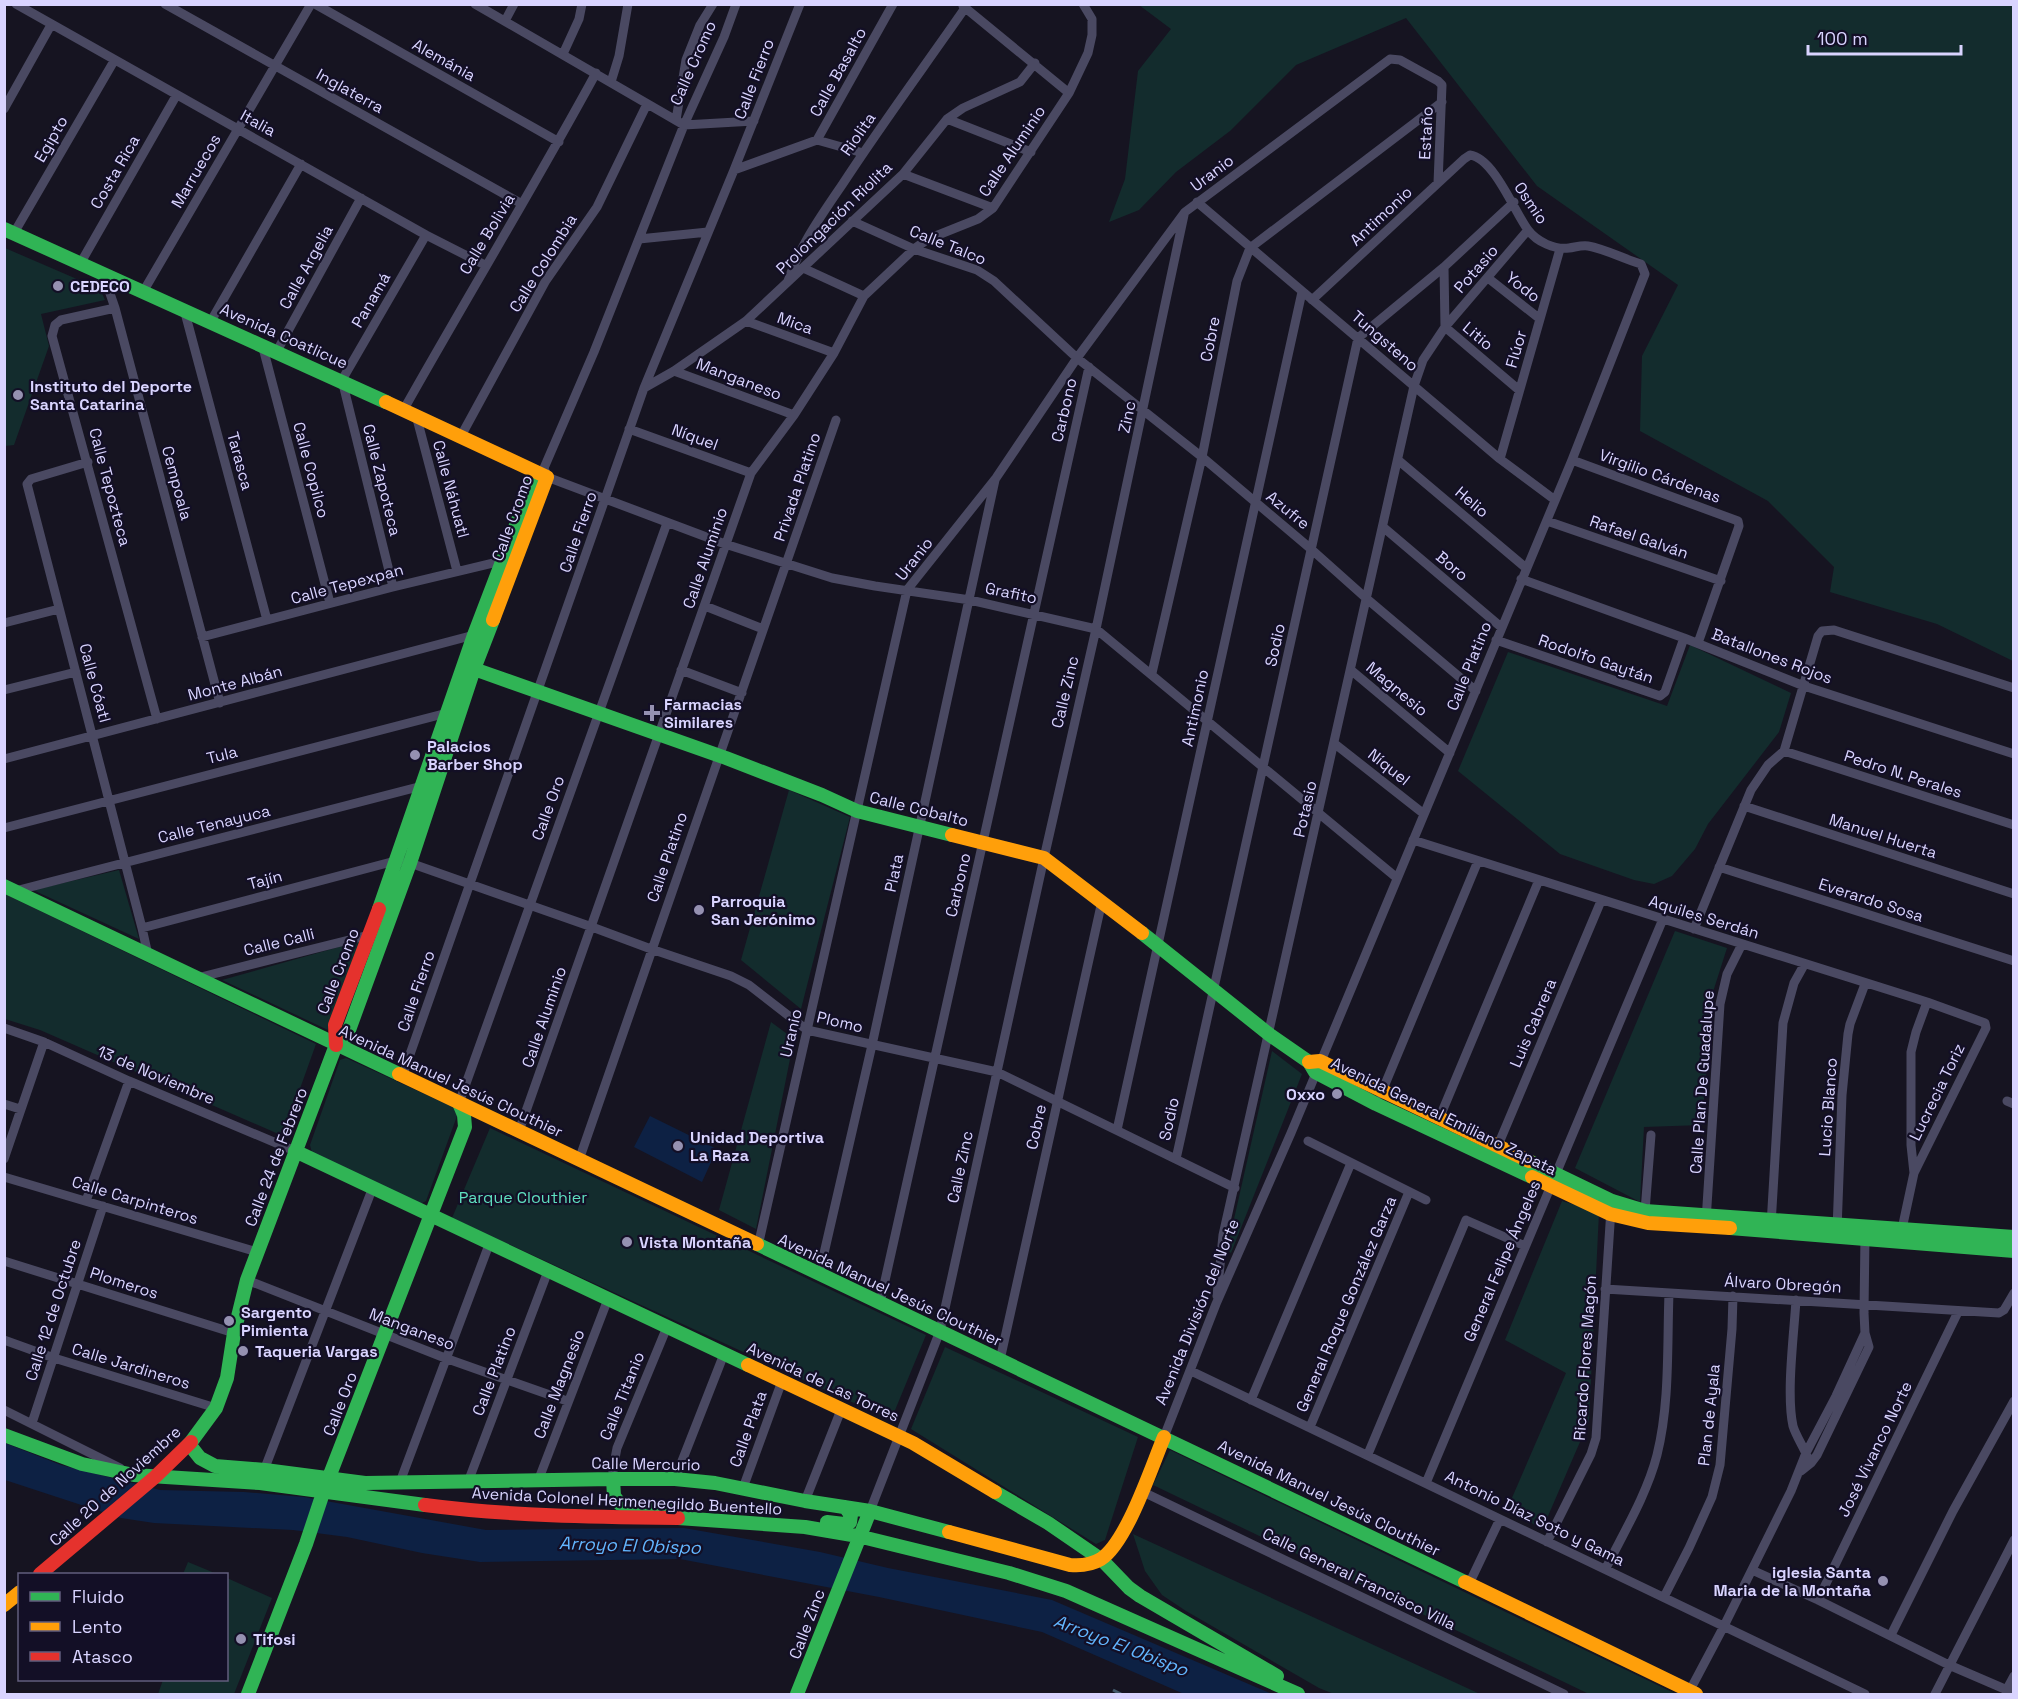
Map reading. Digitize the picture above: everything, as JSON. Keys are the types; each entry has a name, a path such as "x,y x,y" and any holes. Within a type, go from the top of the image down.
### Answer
{"street":[{"name":"Italia","path":"16,4 176,96 426,235 485,265"},
{"name":"Inglaterra","path":"165,4 522,204"},
{"name":"Marruecos","path":"143,291 313,4"},
{"name":"Alemánia","path":"313,4 559,141"},
{"path":"475,4 680,122 754,121"},
{"path":"505,21 514,4"},
{"path":"563,54 579,19 582,4"},
{"path":"611,82 619,56 628,4"},
{"path":"680,122 686,60 700,25 712,4"},
{"name":"Calle Cromo","path":"542,473 410,863 349,1030 344,1040 336,1045 333,1035 335,1025 501,561 594,352 639,239 680,122 724,37 736,4"},
{"name":"Calle Fierro","path":"402,1077 644,388 800,4"},
{"name":"Calle Basalto","path":"734,170 817,140 893,4"},
{"name":"Calle Aluminio","path":"519,1131 751,473 794,415 834,353 864,296 914,249 940,233 978,219 993,208 1069,93 1088,53 1092,35 1092,20 1083,4"},
{"path":"963,6 1069,93"},
{"name":"Riolita","path":"788,283 799,252 963,6"},
{"path":"4,109 51,25"},
{"name":"Egipto","path":"9,231 114,60"},
{"name":"Uranio","path":"758,1246 907,590 996,478 1077,358 1185,212 1386,61 1400,60 1442,85"},
{"name":"Prolongación Riolita","path":"644,388 746,321 903,174 947,119 963,108 1020,82 1035,63"},
{"name":"Calle Bolivia","path":"410,412 485,265 596,74"},
{"name":"Estaño","path":"1438,183 1442,85"},
{"name":"Costa Rica","path":"80,264 176,96"},
{"path":"1250,248 1442,102"},
{"name":"Calle Colombia","path":"461,436 545,282 597,207 647,104"},
{"path":"947,119 1031,152"},
{"path":"817,140 863,153"},
{"name":"Antimonio","path":"1312,300 1470,155"},
{"name":"Osmio","path":"1470,155 1481,159 1514,202 1528,230 1537,238 1560,249"},
{"path":"211,321 301,164"},
{"path":"903,174 993,208"},
{"name":"Calle Argelia","path":"277,351 361,198"},
{"name":"Tungsteno","path":"1197,202 1500,459 1555,500"},
{"path":"1358,338 1444,267 1514,202"},
{"name":"Zinc","path":"1096,629 1185,212"},
{"name":"Calle Talco","path":"852,221 914,249 970,267 994,281 1077,358"},
{"name":"Potasio","path":"1216,1304 1220,1254 1414,386 1426,355 1445,327 1528,230"},
{"name":"Avenida Coatlicue","path":"9,231 342,380 542,473"},
{"path":"639,239 708,232"},
{"name":"Panamá","path":"342,380 426,235"},
{"name":"Calle Platino","path":"1315,1065 1476,691 1644,280 1645,270 1641,264 1592,247 1560,249"},
{"name":"Cobre","path":"1152,673 1202,458 1237,281 1250,248"},
{"name":"Flúor","path":"1500,459 1560,249"},
{"name":"Potasio","path":"1444,267 1445,327"},
{"path":"803,268 864,296"},
{"name":"Cempoala","path":"103,273 115,308 220,702"},
{"name":"Yodo","path":"1488,278 1540,319"},
{"name":"Antimonio","path":"1117,1130 1302,292"},
{"name":"Calle Tepozteca","path":"115,308 61,320 53,328 54,342 157,718"},
{"name":"Tarasca","path":"184,309 267,620"},
{"name":"Mica","path":"746,321 834,353"},
{"name":"Litio","path":"1445,327 1519,390"},
{"name":"Sodio","path":"1176,1159 1358,338"},
{"name":"Calle Copilco","path":"262,344 330,603"},
{"name":"Azufre","path":"1077,358 1202,458 1476,691"},
{"name":"Carbono","path":"880,1303 1089,368"},
{"name":"Manganeso","path":"674,370 794,415"},
{"name":"Calle Zapoteca","path":"342,380 393,587"},
{"name":"Calle Náhuatl","path":"410,412 457,571"},
{"name":"Privada Platino","path":"786,564 836,420"},
{"name":"Níquel","path":"629,429 751,473"},
{"name":"Helio","path":"1398,460 1526,568"},
{"name":"Virgilio Cárdenas","path":"1572,460 1738,521 1739,526 1721,581"},
{"name":"Calle Cóatl","path":"88,462 27,482 148,955"},
{"name":"Grafito","path":"542,473 667,523 786,564 843,580 970,600 1096,629 1397,878"},
{"name":"Plata","path":"819,1275 872,1045 996,478"},
{"name":"Rafael Galván","path":"1547,520 1721,581"},
{"name":"Calle Oro","path":"459,1103 667,523"},
{"name":"Boro","path":"1383,527 1501,627"},
{"name":"Calle Tepexpan","path":"202,637 501,561"},
{"name":"Calle Platino","path":"579,1160 786,564"},
{"name":"Batallones Rojos","path":"1521,579 1698,643 1804,687 2013,754"},
{"path":"1698,643 1721,581"},
{"path":"705,606 763,629"},
{"path":"4,623 59,609"},
{"name":"Calle Zinc","path":"797,1695 940,1331 1096,629"},
{"path":"1694,928 1751,790 1775,757 1784,751 1818,636 1822,631 1827,629 2013,688"},
{"name":"Monte Albán","path":"4,759 474,635"},
{"name":"Rodolfo Gaytán","path":"1496,640 1660,696 1665,692 1684,638"},
{"name":"Calle Cobalto","path":"474,669 659,733 822,795 857,811 1044,858 1102,901 1270,1035 1315,1065"},
{"path":"681,669 742,693"},
{"name":"Magnesio","path":"1352,671 1450,753"},
{"path":"4,690 76,672"},
{"name":"Tula","path":"4,828 447,713"},
{"name":"Níquel","path":"1335,744 1424,813"},
{"name":"Pedro N. Perales","path":"1784,751 2013,825"},
{"name":"Calle Tenayuca","path":"10,889 422,786"},
{"name":"Manuel Huerta","path":"1744,806 2013,894"},
{"name":"Aquiles Serdán","path":"1413,840 1927,1002 1985,1023"},
{"name":"Plomo","path":"395,861 410,863 470,883 740,981 766,997 807,1030 997,1072 1235,1188"},
{"name":"Tajín","path":"142,928 395,861"},
{"path":"1379,1097 1478,861"},
{"name":"Everardo Sosa","path":"1719,867 2013,961"},
{"path":"1439,1119 1539,880"},
{"name":"Avenida Manuel Jesús Clouthier","path":"10,889 1164,1437 1691,1694"},
{"name":"Cobre","path":"1000,1360 1102,901"},
{"name":"Luis Cabrera","path":"1495,1152 1601,901"},
{"name":"General Felipe Ángeles","path":"1426,1483 1663,919"},
{"name":"Calle Calli","path":"195,978 369,935"},
{"name":"Calle Plan De Guadalupe","path":"1707,1220 1720,1004 1727,974 1742,944"},
{"path":"1771,1224 1783,1023 1794,983 1804,965"},
{"name":"Lucio Blanco","path":"1837,1230 1842,1095 1848,1034 1865,984"},
{"path":"1902,1228 1914,1173 1911,1145 1911,1052 1927,1002"},
{"name":"Lucrecia Toriz","path":"1914,1173 1986,1028 1985,1023"},
{"name":"13 de Noviembre","path":"4,1028 44,1042 129,1081 295,1151"},
{"path":"4,1159 44,1042"},
{"name":"Calle 24 de Febrero","path":"247,1280 336,1045"},
{"name":"Avenida General Emiliano Zapata","path":"1315,1065 1611,1208 1648,1223 1707,1220"},
{"name":"Avenida División del Norte","path":"1102,1560 1116,1547 1141,1491 1315,1065"},
{"path":"86,1201 129,1081"},
{"name":"Avenida General Emiliano Zapata","path":"1379,1097 1439,1119 1495,1152"},
{"path":"459,1103 464,1115 465,1126"},
{"path":"4,1104 20,1109"},
{"path":"465,1126 476,1118 494,1120"},
{"name":"Calle Oro","path":"248,1695 465,1126"},
{"path":"1645,1211 1651,1135"},
{"path":"1308,1141 1426,1200"},
{"name":"Avenida de Las Torres","path":"295,1151 900,1437 1001,1494 1102,1560 1140,1596 1307,1695"},
{"path":"1251,1400 1350,1163"},
{"name":"Calle Carpinteros","path":"4,1177 257,1252"},
{"path":"4,1435 82,1464 134,1475 154,1477 262,1476 373,1187"},
{"name":"General Roque González Garza","path":"1310,1427 1409,1192"},
{"name":"Calle 12 de Octubre","path":"32,1423 103,1206"},
{"name":"Avenida General Emiliano Zapata","path":"1611,1208 1707,1220 1837,1230 2013,1251"},
{"name":"Ricardo Flores Magón","path":"1547,1542 1591,1454 1596,1438 1611,1208"},
{"path":"1368,1454 1466,1220 1525,1246"},
{"name":"Avenida General Emiliano Zapata","path":"1865,1233 1902,1228 2013,1237"},
{"path":"1800,1472 1811,1463 1823,1444 1869,1347 1865,1333 1865,1233"},
{"path":"400,1482 490,1242"},
{"name":"Plomeros","path":"4,1261 234,1333"},
{"name":"Calle Platino","path":"468,1482 548,1271"},
{"name":"Manganeso","path":"247,1280 446,1358 567,1401"},
{"name":"Calle 20 de Noviembre","path":"42,1573 140,1491 189,1444 216,1408 227,1378 234,1333 247,1280"},
{"name":"Álvaro Obregón","path":"1605,1289 1999,1313 2004,1310 2013,1293"},
{"path":"1606,1568 1650,1478 1658,1454 1666,1383 1669,1293"},
{"name":"Plan de Ayala","path":"1664,1597 1712,1497 1720,1465 1733,1296"},
{"name":"Calle Magnesio","path":"538,1480 608,1299"},
{"path":"1796,1300 1791,1389 1792,1415 1797,1437 1811,1463"},
{"name":"José Vivanco Norte","path":"1818,1600 1958,1312"},
{"name":"Calle Titanio","path":"614,1479 613,1470 617,1448 667,1327"},
{"path":"1691,1694 1865,1333"},
{"name":"Calle Jardineros","path":"4,1340 54,1358 216,1408"},
{"path":"675,1479 724,1354"},
{"name":"Antonio Díaz Soto y Gama","path":"1191,1371 1368,1454 1547,1542 1606,1568 1865,1695"},
{"name":"Calle Plata","path":"743,1488 782,1381"},
{"path":"1891,1635 1953,1511 2013,1401"},
{"path":"4,1410 134,1475"},
{"path":"805,1501 841,1410"},
{"name":"Calle Mercurio","path":"189,1444 200,1458 215,1466 325,1489 364,1489 400,1482 675,1479 743,1488 870,1511 1070,1565 1085,1566 1102,1560"},
{"path":"614,1479 615,1496 620,1504 658,1508 682,1517"},
{"name":"Avenida Colonel Hermenegildo Buentello","path":"364,1489 465,1510 543,1515 682,1517 805,1527 856,1542 1009,1573 1066,1591 1298,1695"},
{"name":"Calle General Francisco Villa","path":"1141,1491 1564,1695"},
{"path":"805,1527 816,1522 848,1524 852,1518 845,1507"},
{"path":"1469,1584 1500,1519"},
{"path":"1935,1695 2013,1540"},
{"path":"1752,1570 1891,1635 1949,1665 2010,1691 2013,1676"},
{"path":"4,1605 18,1594"}],"green space":[{"path":"1139,5 2013,5 2013,661 1937,624 1830,592 1834,567 1768,501 1640,431 1642,356 1678,285 1537,186 1406,18 1296,65 1230,131 1176,172 1139,210 1109,222 1125,179 1138,71 1171,29"},
{"name":"Instituto del Deporte Santa Catarina","path":"5,248 100,289 105,300 41,314 49,346 14,445 5,446"},
{"path":"1690,645 1791,693 1779,732 1708,824 1695,849 1672,876 1654,884 1634,880 1560,854 1458,771 1508,652 1667,706"},
{"path":"789,790 850,817 801,1009 741,960"},
{"path":"119,870 139,939 33,890"},
{"path":"5,894 316,1044 283,1136 40,1030 5,1019"},
{"path":"1675,931 1727,948 1712,995 1702,1125 1644,1127 1640,1202 1575,1168"},
{"path":"360,941 328,1030 222,980"},
{"path":"771,1022 794,1039 756,1229 719,1210"},
{"path":"1272,1051 1302,1074 1231,1253 1227,1250"},
{"name":"Parque Clouthier","path":"346,1058 455,1108 457,1116 426,1201 420,1204 312,1153 310,1145 340,1060"},
{"name":"Parque Clouthier","path":"490,1128 926,1335 891,1420 452,1218"},
{"path":"1562,1201 1599,1212 1589,1421 1542,1530 1508,1507 1566,1373 1505,1340"},
{"path":"945,1347 1138,1437 1105,1540 1096,1544 911,1429"},
{"path":"1170,1450 1674,1694 1589,1694 1153,1485"},
{"path":"1133,1534 1480,1694 1334,1694 1319,1688 1162,1595 1145,1571"},
{"path":"188,1562 215,1573 183,1573"},
{"name":"Tifosi","path":"228,1578 272,1598 234,1694 158,1694 163,1681 228,1681"}],"water":[{"path":"650,1116 717,1149 702,1182 634,1147"},
{"name":"Arroyo El Obispo","path":"5,1443 61,1465 160,1490 244,1492 304,1497 486,1530 684,1528 820,1552 888,1568 1052,1600 1272,1694 1184,1694 1042,1632 879,1597 680,1559 480,1562 422,1553 347,1537 293,1530 154,1523 121,1518 5,1480"}],"railway":[{"path":"1113,1690 1121,1694"}],"traffic: fast":[{"path":"4,229 386,402"},
{"path":"379,909 474,635 536,473"},
{"path":"336,1045 344,1040 349,1030 410,863 474,669 493,620"},
{"path":"474,669 726,758 857,811 952,835"},
{"path":"4,886 399,1074"},
{"path":"1142,933 1270,1035 1309,1062 1315,1072 1376,1104 1532,1177"},
{"path":"191,1442 216,1408 227,1378 234,1333 247,1280 336,1045"},
{"path":"248,1694 306,1544 324,1490 465,1127 464,1115 459,1103"},
{"path":"295,1151 748,1365"},
{"path":"1529,1161 1612,1201 1645,1211 2014,1237"},
{"path":"1730,1228 2014,1251"},
{"path":"757,1244 1465,1582"},
{"path":"4,1435 82,1464 134,1475 260,1483 425,1505"},
{"path":"189,1444 200,1458 215,1466 365,1483 613,1479 675,1479 715,1483 870,1511 949,1532"},
{"path":"613,1479 614,1496 620,1504 658,1508 672,1512"},
{"path":"995,1492 1048,1523 1102,1560 1140,1596 1277,1676"},
{"path":"827,1522 844,1524 850,1522 851,1515 845,1507"},
{"path":"797,1694 870,1511"},
{"path":"678,1518 805,1527 858,1536 1009,1573 1066,1591 1298,1694"}],"traffic: slow":[{"path":"386,402 547,477 493,620"},
{"path":"952,835 1044,858 1142,933"},
{"path":"1309,1062 1320,1061 1529,1161"},
{"path":"399,1074 757,1244"},
{"path":"1532,1177 1610,1214 1648,1223 1730,1228"},
{"path":"748,1365 913,1443 995,1492"},
{"path":"949,1532 1070,1565 1086,1565 1097,1561 1111,1550 1129,1521 1164,1437"},
{"path":"1465,1582 1696,1694"},
{"path":"4,1605 18,1594"}],"traffic: jam":[{"path":"336,1045 335,1025 379,909"},
{"path":"41,1573 155,1477 191,1442"},
{"path":"425,1505 520,1514 678,1518"}],"place":[{"name":"CEDECO","path":"58,286"},
{"name":"Instituto del Deporte Santa Catarina","path":"18,395"},
{"name":"Farmacias Similares","path":"652,713"},
{"name":"Palacios Barber Shop","path":"415,755"},
{"name":"Parroquia San Jerónimo","path":"699,910"},
{"name":"Oxxo","path":"1337,1094"},
{"name":"Unidad Deportiva La Raza","path":"678,1146"},
{"name":"Vista Montaña","path":"627,1242"},
{"name":"Sargento Pimienta","path":"229,1321"},
{"name":"Taqueria Vargas","path":"243,1351"},
{"name":"iglesia Santa Maria de la Montaña","path":"1883,1581"},
{"name":"Tifosi","path":"241,1639"}]}
